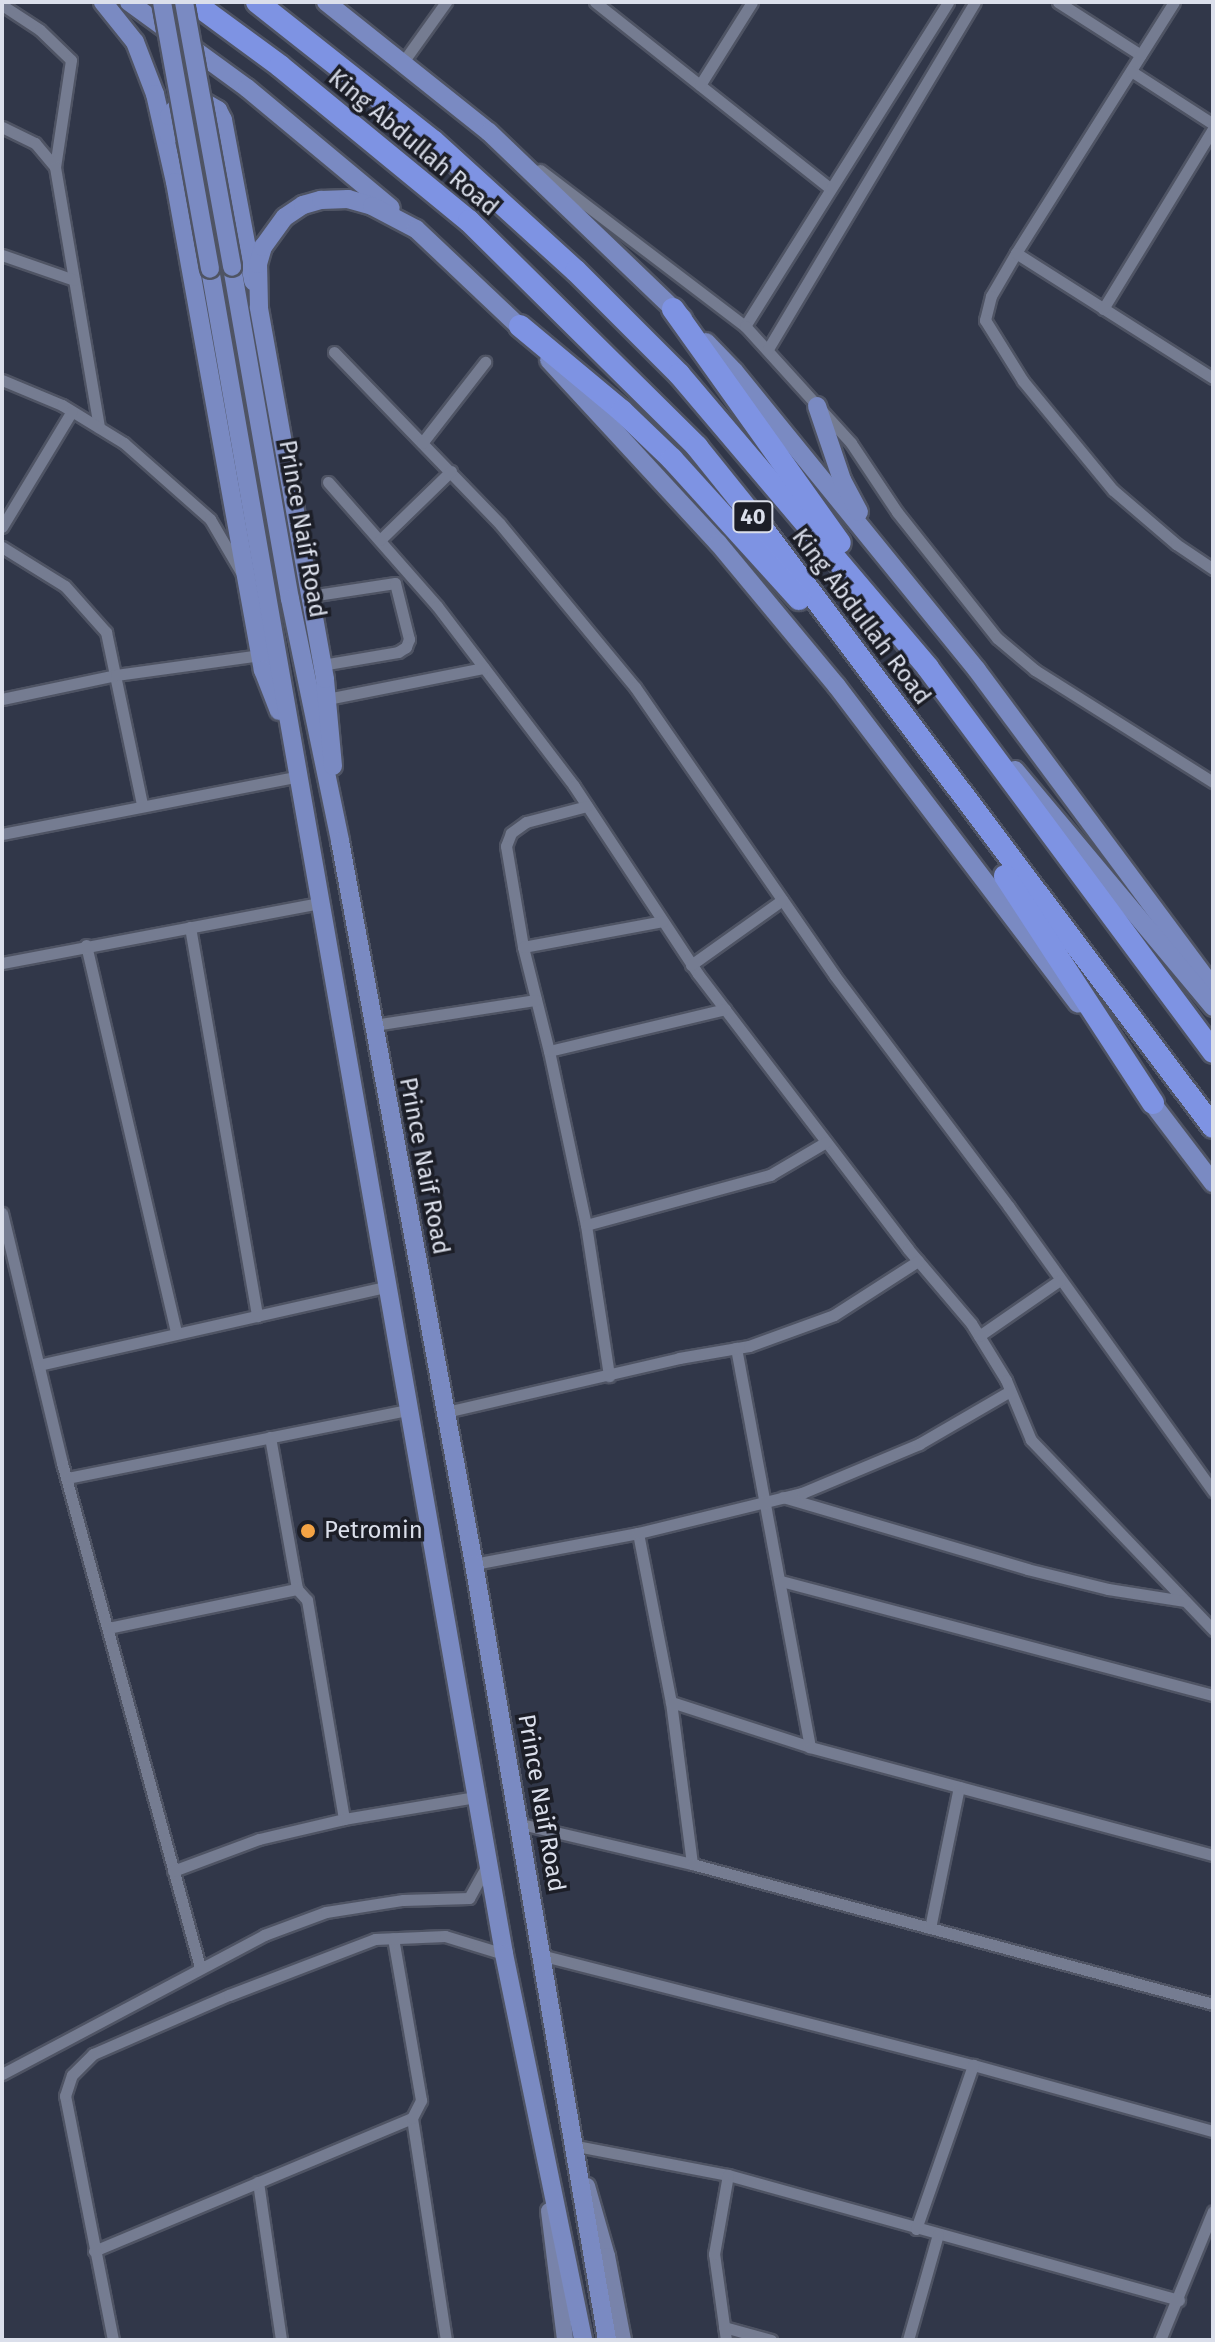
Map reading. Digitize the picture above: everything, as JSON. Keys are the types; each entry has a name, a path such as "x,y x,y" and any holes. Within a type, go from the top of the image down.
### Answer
{"highway":[{"name":"King Abdullah Road","path":"193,2 280,66 469,221 697,447 1213,1127"},
{"name":"King Abdullah Road","path":"257,2 433,141 576,271 679,374 928,668 1213,1052"},
{"path":"673,309 928,668"},
{"path":"520,326 622,411 672,459 887,695 1153,1103"}],"main road":[{"path":"103,2 120,21 145,63 175,182 261,655 295,750"},
{"path":"129,2 247,88 416,229 520,326 718,543 836,685 1213,1183"},
{"name":"Prince Naif Road","path":"162,2 300,776 319,903 411,1409 504,1954 583,2340"},
{"name":"Prince Naif Road","path":"184,2 290,599 340,841 474,1564 544,1956 607,2340"},
{"path":"326,2 489,132 734,371 977,670 1213,988"},
{"path":"175,182 169,116 182,101 199,99 218,110 223,120 259,307 322,665 340,841"},
{"path":"259,307 258,264 263,247 285,217 303,205 321,200 348,199 372,206 416,229"},
{"path":"817,406 842,480 877,547"},
{"path":"928,668 1213,1007"},
{"path":"576,2146 607,2256 623,2340"},
{"path":"544,2150 565,2340"}],"street":[{"path":"403,62 446,2"},
{"path":"595,2 830,188"},
{"path":"700,85 752,2"},
{"path":"745,326 948,2"},
{"path":"768,349 975,2"},
{"path":"1058,2 1141,55"},
{"path":"1174,2 1016,253 991,296 985,320 1023,381 1113,490 1176,544 1213,569"},
{"path":"2,5 40,30 71,60 55,167 99,427"},
{"path":"1103,309 1213,127 1131,71"},
{"path":"2,127 35,143 55,167"},
{"path":"489,132 745,326 851,443 897,512 997,638 1035,670 1082,702 1213,782"},
{"path":"1016,253 1213,378"},
{"path":"2,255 74,280"},
{"path":"334,352 451,471 635,687 782,900 1213,1491"},
{"path":"422,443 485,362"},
{"path":"2,380 72,411 124,443 210,519 248,585"},
{"path":"2,527 72,411"},
{"path":"380,540 451,471"},
{"path":"328,482 437,606 587,806 691,965 979,1336 1010,1391 1031,1440 1213,1630"},
{"path":"2,547 65,586 106,632 142,804"},
{"path":"310,596 395,583 409,639 406,647 398,652 322,665"},
{"path":"2,699 116,675 261,655"},
{"path":"327,699 484,668"},
{"path":"2,834 142,804 300,776"},
{"path":"587,806 526,822 511,833 506,846 523,947 586,1225 609,1376"},
{"path":"691,965 782,900"},
{"path":"2,963 319,903"},
{"path":"523,947 663,921"},
{"path":"190,927 257,1316"},
{"path":"86,945 176,1333"},
{"path":"374,1025 536,1000"},
{"path":"549,1051 725,1009"},
{"path":"586,1225 770,1175 826,1142"},
{"path":"2,1213 67,1478 200,1967"},
{"path":"446,1412 736,1348 834,1315 918,1261"},
{"path":"979,1336 1060,1280"},
{"path":"39,1365 389,1286"},
{"path":"736,1348 767,1500 810,1747"},
{"path":"474,1564 638,1533 802,1493 919,1444 1010,1391"},
{"path":"67,1478 411,1409"},
{"path":"270,1437 297,1589 307,1600 344,1819"},
{"path":"782,1497 1027,1569 1108,1589 1185,1601"},
{"path":"638,1533 671,1702 692,1864"},
{"path":"781,1581 1213,1695"},
{"path":"108,1628 297,1589"},
{"path":"671,1702 810,1747 1213,1855"},
{"path":"930,1928 959,1787"},
{"path":"173,1871 259,1839 344,1819 476,1797"},
{"path":"521,1824 692,1864 1213,2004"},
{"path":"2,2074 264,1935 326,1912 403,1900 469,1898 489,1864"},
{"path":"113,2340 65,2096 72,2075 93,2054 229,1995 375,1939 445,1936 504,1954"},
{"path":"393,1938 421,2100 412,2118 446,2340"},
{"path":"544,1956 973,2065 1213,2131"},
{"path":"916,2229 973,2065"},
{"path":"94,2251 412,2118"},
{"path":"576,2146 728,2175 1179,2300"},
{"path":"726,2340 714,2254 728,2175"},
{"path":"258,2182 281,2340"},
{"path":"1160,2340 1213,2211"},
{"path":"908,2340 938,2234"},
{"path":"724,2327 771,2340"}],"place":[{"name":"Petromin","path":"308,1531"}]}
